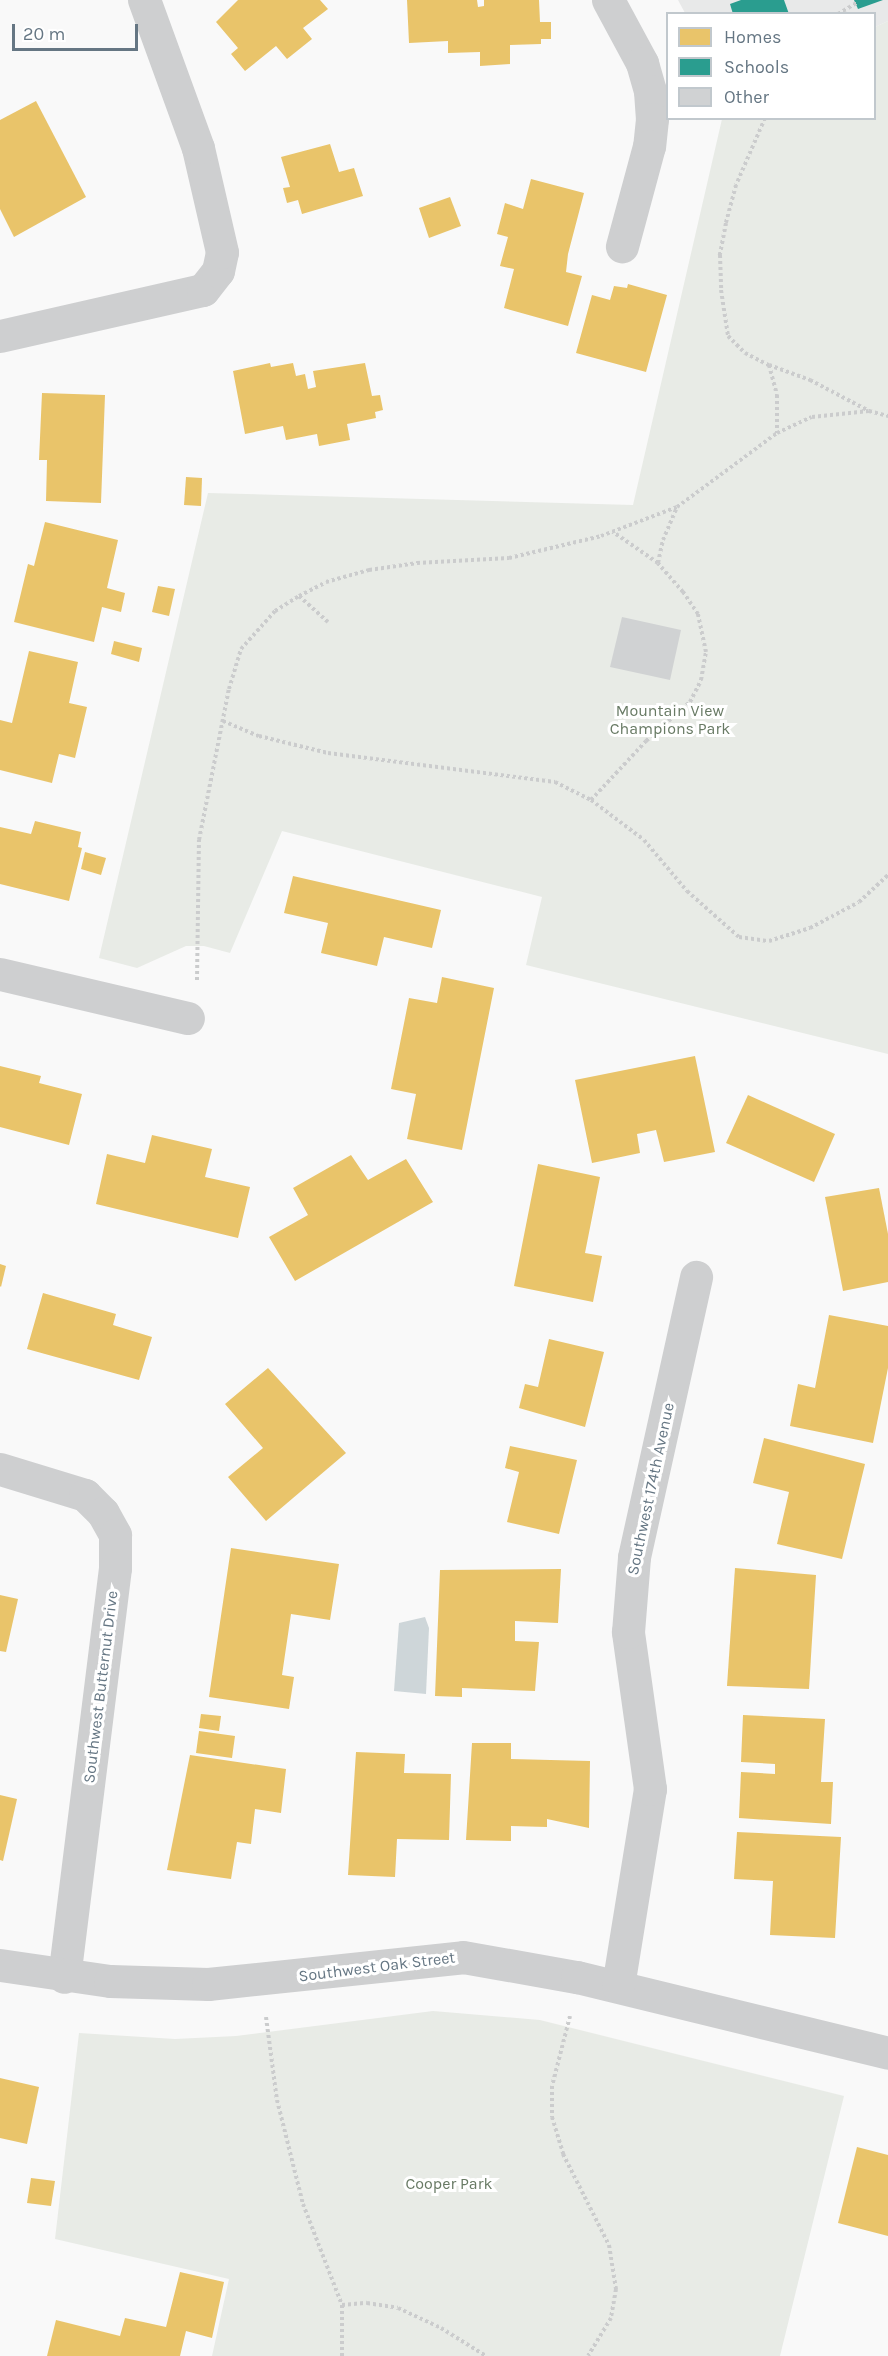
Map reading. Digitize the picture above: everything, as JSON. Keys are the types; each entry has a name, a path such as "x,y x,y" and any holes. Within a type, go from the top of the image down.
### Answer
{"street":[{"path":"0,336 203,290 218,272 222,252 198,148 146,14 144,0"},
{"path":"608,0 642,63 650,91 652,119 650,146 622,246"},
{"path":"0,974 188,1018"},
{"name":"Southwest 174th Avenue","path":"618,1986 650,1788 628,1632 634,1557 696,1277"},
{"name":"Southwest Butternut Drive","path":"0,1469 85,1495 103,1514 114,1535 116,1568 64,1977"},
{"name":"Southwest Oak Street","path":"0,1965 64,1977 156,1984 260,1981 430,1958 463,1958 618,1986 888,2053"}],"path":[{"path":"841,12 858,2"},
{"path":"764,120 736,184 720,255 722,309 728,336 745,353 810,380 869,411 888,416"},
{"path":"769,364 777,395 777,434"},
{"path":"188,1018 198,968 199,840 223,721 241,649 275,611 326,582 369,570 417,563 509,558 555,550 613,532 677,507 777,434 812,417 869,411"},
{"path":"658,563 663,540 677,507"},
{"path":"591,800 646,741 690,702 701,680 706,652 698,615 658,563 613,532"},
{"path":"299,596 328,622"},
{"path":"223,721 260,736 328,753 382,762 528,776 555,782 591,800 644,840 687,891 739,937 769,941 810,928 859,902 888,875"},
{"path":"577,1977 552,2086 552,2117 563,2154 609,2245 616,2289 611,2318 588,2356"},
{"path":"260,1981 275,2090 303,2204 342,2305 342,2356"},
{"path":"342,2305 367,2303 398,2308 441,2328 486,2356"}],"shaded area":[{"path":"678,0 888,0 888,21 876,27 876,12 684,12"},
{"path":"425,1617 429,1628 426,1694 394,1691 399,1623"}],"green space":[{"name":"Mountain View Champions Park","path":"888,21 888,1054 526,965 542,897 282,831 230,953 204,946 186,946 137,968 99,958 208,493 633,505 722,120 876,120 876,27"},
{"name":"Cooper Park","path":"433,2011 540,2020 844,2096 780,2356 212,2356 229,2279 55,2239 79,2033 175,2039 236,2036"}],"building: Homes":[{"path":"238,0 320,0 328,9 303,28 312,39 287,59 276,46 245,71 231,54 238,48 216,22"},
{"path":"407,0 477,0 478,7 484,6 484,0 539,0 540,22 551,22 551,39 541,39 541,44 510,45 510,64 480,66 480,52 448,53 448,41 409,43"},
{"path":"36,101 86,197 14,237 0,209 0,120"},
{"path":"330,144 339,172 354,168 363,196 302,214 298,200 287,203 283,188 290,187 281,157"},
{"path":"531,179 584,193 568,254 566,272 582,276 568,326 504,308 514,269 500,266 508,237 497,234 505,203 523,209"},
{"path":"450,197 461,226 429,238 419,208"},
{"path":"628,284 667,295 646,372 576,353 592,295 610,300 614,286 627,288"},
{"path":"270,363 271,367 293,363 296,376 305,374 308,389 316,387 313,371 365,363 372,396 380,395 383,410 375,412 376,418 347,424 350,440 319,446 317,434 286,440 283,426 245,434 233,371"},
{"path":"42,393 105,395 101,503 46,501 47,460 39,460"},
{"path":"186,477 202,478 201,506 184,505"},
{"path":"45,522 118,540 107,588 125,593 121,612 102,607 94,642 14,622 28,564 34,566"},
{"path":"158,586 175,589 169,616 152,612"},
{"path":"114,641 142,648 139,662 111,654"},
{"path":"29,651 78,662 69,703 87,707 75,758 59,754 52,783 0,770 0,720 12,723"},
{"path":"35,821 81,832 78,847 82,848 69,901 0,884 0,827 31,834"},
{"path":"85,852 106,858 101,875 81,869"},
{"path":"293,876 441,910 432,948 384,937 377,966 321,953 328,923 284,913"},
{"path":"442,977 494,988 462,1150 407,1139 416,1094 391,1089 409,998 437,1003"},
{"path":"695,1056 715,1152 664,1162 656,1130 637,1134 640,1153 592,1163 575,1080"},
{"path":"0,1066 41,1076 39,1083 82,1094 69,1145 0,1127"},
{"path":"748,1095 835,1134 814,1182 726,1143"},
{"path":"152,1135 212,1149 205,1177 250,1187 238,1238 96,1204 107,1154 145,1163"},
{"path":"351,1155 368,1180 406,1159 433,1202 295,1281 269,1237 308,1215 293,1188"},
{"path":"538,1164 600,1177 585,1253 602,1256 593,1302 514,1286"},
{"path":"879,1188 888,1234 888,1282 843,1291 825,1197"},
{"path":"0,1264 6,1266 1,1287 0,1286"},
{"path":"43,1293 116,1314 113,1325 152,1337 139,1380 27,1349"},
{"path":"829,1315 888,1326 888,1368 873,1443 790,1426 798,1384 815,1388"},
{"path":"549,1339 604,1352 585,1427 519,1408 525,1384 538,1387"},
{"path":"268,1368 346,1453 266,1521 228,1477 263,1448 225,1404"},
{"path":"764,1438 865,1464 842,1559 777,1544 789,1492 753,1483"},
{"path":"510,1446 577,1460 559,1534 507,1522 519,1472 505,1468"},
{"path":"231,1548 339,1564 330,1620 291,1614 282,1675 294,1677 289,1709 209,1697"},
{"path":"735,1568 816,1575 809,1689 727,1686"},
{"path":"561,1569 558,1623 515,1621 515,1641 539,1642 535,1691 462,1688 462,1697 435,1696 440,1570"},
{"path":"0,1595 18,1599 6,1652 0,1651"},
{"path":"201,1714 221,1716 219,1731 199,1728"},
{"path":"743,1715 825,1719 821,1782 833,1782 831,1824 739,1818 741,1772 775,1774 775,1764 741,1762"},
{"path":"199,1731 235,1736 232,1758 196,1753"},
{"path":"472,1743 511,1743 511,1759 590,1761 589,1828 547,1819 547,1827 511,1826 511,1841 466,1840"},
{"path":"356,1752 405,1754 404,1773 451,1774 449,1840 397,1839 395,1877 348,1875"},
{"path":"190,1755 286,1769 281,1813 255,1809 251,1844 237,1842 231,1879 167,1870"},
{"path":"0,1795 17,1799 3,1861 0,1860"},
{"path":"737,1832 841,1837 835,1938 770,1935 773,1881 734,1879"},
{"path":"0,2078 39,2087 27,2144 0,2138"},
{"path":"857,2147 888,2155 888,2236 838,2223"},
{"path":"31,2178 55,2181 51,2206 27,2203"},
{"path":"180,2272 224,2282 212,2338 186,2331 180,2356 47,2356 56,2320 120,2336 125,2318 166,2327"}],"building: Schools":[{"path":"741,0 784,0 788,12 732,12 730,4"},
{"path":"854,0 883,0 858,9"}],"building: Other":[{"path":"622,617 681,630 670,680 610,667"}]}
